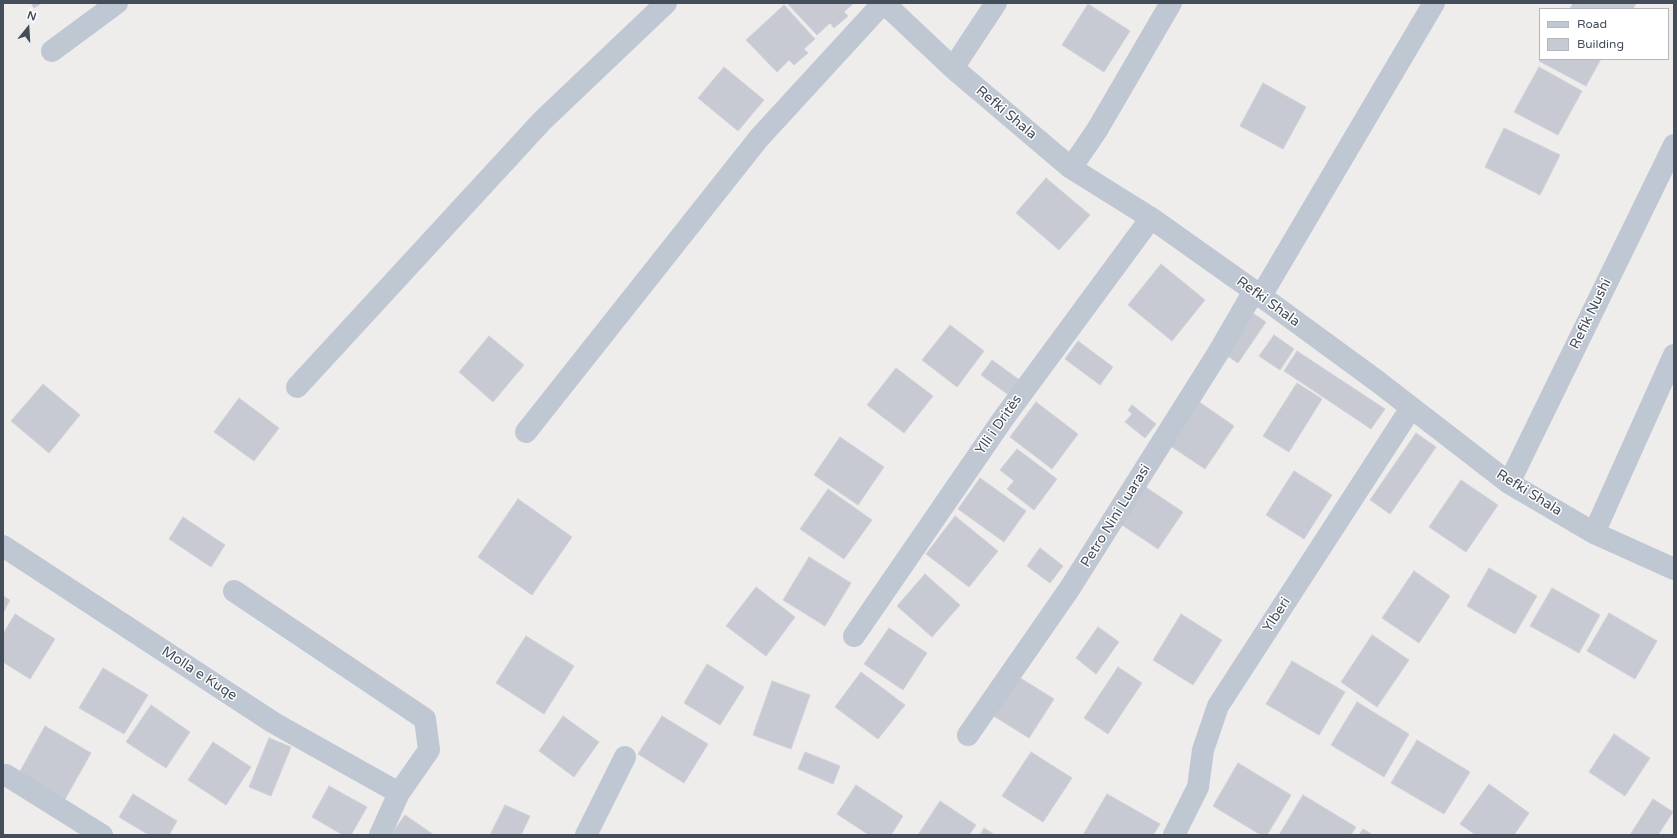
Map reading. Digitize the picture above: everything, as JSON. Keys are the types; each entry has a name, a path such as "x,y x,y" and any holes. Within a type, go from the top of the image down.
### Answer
{"street":[{"path":"52,51 117,3"},
{"path":"296,387 542,120 666,3"},
{"path":"526,432 759,138 884,3"},
{"name":"Refki Shala","path":"884,3 953,68 1071,168 1151,218 1257,293 1509,483 1594,533 1674,569"},
{"path":"953,68 996,3"},
{"path":"1071,168 1097,130 1171,3"},
{"name":"Petro Nini Luarasi","path":"968,735 1070,588 1257,293 1434,3"},
{"name":"Refik Nushi","path":"1509,483 1674,145"},
{"name":"Ylli i Dritës","path":"854,636 1003,419 1151,218"},
{"path":"1594,533 1674,355"},
{"name":"Ylberi","path":"1174,835 1198,787 1203,750 1218,706 1411,408"},
{"name":"Molla e Kuqe","path":"3,546 274,723 399,792"},
{"path":"234,591 425,719 429,750 399,792 380,835"},
{"path":"586,835 625,757"},
{"path":"6,775 102,835"}],"building":[{"path":"31,3 42,3 34,8"},
{"path":"787,3 854,3 844,12 848,16 834,28 830,23 817,35"},
{"path":"1573,3 1636,3 1634,8 1570,8"},
{"path":"1088,4 1130,31 1104,72 1062,45"},
{"path":"784,5 815,39 804,49 808,53 794,65 789,60 777,72 746,40"},
{"path":"1540,60 1600,60 1586,86"},
{"path":"724,67 764,100 738,131 698,98"},
{"path":"1539,67 1582,91 1558,135 1514,112"},
{"path":"1263,83 1306,107 1283,149 1240,126"},
{"path":"1504,128 1560,155 1540,195 1485,167"},
{"path":"1046,178 1090,215 1059,250 1016,213"},
{"path":"1161,264 1205,300 1172,341 1128,305"},
{"path":"1248,310 1266,322 1238,363 1220,351"},
{"path":"950,325 984,351 957,387 922,360"},
{"path":"1274,335 1294,349 1280,370 1259,356"},
{"path":"489,336 524,365 493,402 459,372"},
{"path":"1078,341 1113,367 1100,385 1065,359"},
{"path":"1297,351 1385,409 1371,429 1284,371"},
{"path":"992,360 1021,381 1010,396 981,375"},
{"path":"896,368 933,396 904,433 867,405"},
{"path":"1297,383 1322,399 1289,452 1263,436"},
{"path":"43,384 80,415 49,453 11,421"},
{"path":"239,398 279,428 254,461 214,432"},
{"path":"1195,399 1234,426 1205,469 1166,443"},
{"path":"1036,402 1078,434 1052,469 1010,437"},
{"path":"1132,405 1156,424 1145,438 1125,422 1132,414 1128,410"},
{"path":"1416,433 1436,447 1390,514 1370,500"},
{"path":"840,437 884,467 858,505 814,475"},
{"path":"1017,449 1057,479 1034,510 1007,489 1014,481 1000,470"},
{"path":"1294,471 1332,495 1304,539 1266,515"},
{"path":"980,478 1026,511 1004,542 958,509"},
{"path":"1461,480 1498,505 1466,552 1429,527"},
{"path":"1141,484 1183,512 1158,549 1116,521"},
{"path":"828,489 872,520 844,559 800,529"},
{"path":"518,499 572,537 532,595 478,557"},
{"path":"955,516 998,551 969,587 926,554"},
{"path":"183,517 225,545 211,567 169,539"},
{"path":"1040,548 1063,566 1050,583 1027,566"},
{"path":"809,557 851,583 825,626 783,600"},
{"path":"1489,568 1537,596 1515,634 1467,606"},
{"path":"1414,571 1450,596 1419,643 1382,618"},
{"path":"925,574 960,605 932,637 897,606"},
{"path":"756,587 795,617 766,656 726,626"},
{"path":"1552,588 1600,615 1579,653 1530,626"},
{"path":"3,596 10,600 3,613"},
{"path":"1609,613 1657,641 1635,679 1587,651"},
{"path":"15,614 55,639 30,679 3,662 3,634"},
{"path":"1181,614 1222,640 1193,685 1153,660"},
{"path":"1098,627 1119,642 1096,674 1076,658"},
{"path":"889,628 927,653 903,690 864,664"},
{"path":"1372,635 1409,660 1377,707 1341,682"},
{"path":"526,636 574,666 544,714 496,683"},
{"path":"1292,661 1345,692 1319,735 1266,704"},
{"path":"707,664 744,687 720,725 684,703"},
{"path":"1118,667 1142,683 1108,734 1084,718"},
{"path":"103,668 148,695 124,734 79,708"},
{"path":"861,672 905,705 878,739 835,707"},
{"path":"1017,676 1054,699 1029,738 992,715"},
{"path":"772,681 810,695 791,749 753,735"},
{"path":"1357,702 1409,734 1384,777 1331,745"},
{"path":"151,705 190,732 166,768 126,742"},
{"path":"563,716 599,742 574,777 539,751"},
{"path":"662,716 708,744 684,783 638,754"},
{"path":"45,726 91,753 64,801 18,775"},
{"path":"1614,734 1650,758 1625,796 1589,772"},
{"path":"269,738 291,747 271,796 249,787"},
{"path":"1417,740 1470,772 1444,814 1391,783"},
{"path":"213,742 251,767 226,805 188,780"},
{"path":"805,752 840,766 833,784 798,769"},
{"path":"1031,752 1072,778 1043,822 1002,796"},
{"path":"1238,763 1291,795 1267,835 1261,835 1213,806"},
{"path":"1489,784 1529,813 1514,835 1476,835 1460,824"},
{"path":"856,785 903,816 891,835 869,835 837,814"},
{"path":"329,786 367,807 351,835 343,835 312,817"},
{"path":"133,794 177,821 169,835 149,835 119,817"},
{"path":"1107,794 1160,824 1153,835 1083,835"},
{"path":"1303,795 1356,827 1351,835 1279,835"},
{"path":"1653,799 1673,812 1658,835 1630,835"},
{"path":"940,801 976,825 969,835 918,835"},
{"path":"505,805 530,816 521,835 490,835"},
{"path":"405,815 434,835 391,835"},
{"path":"984,828 995,835 980,835"},
{"path":"1363,829 1373,835 1359,835"}]}
